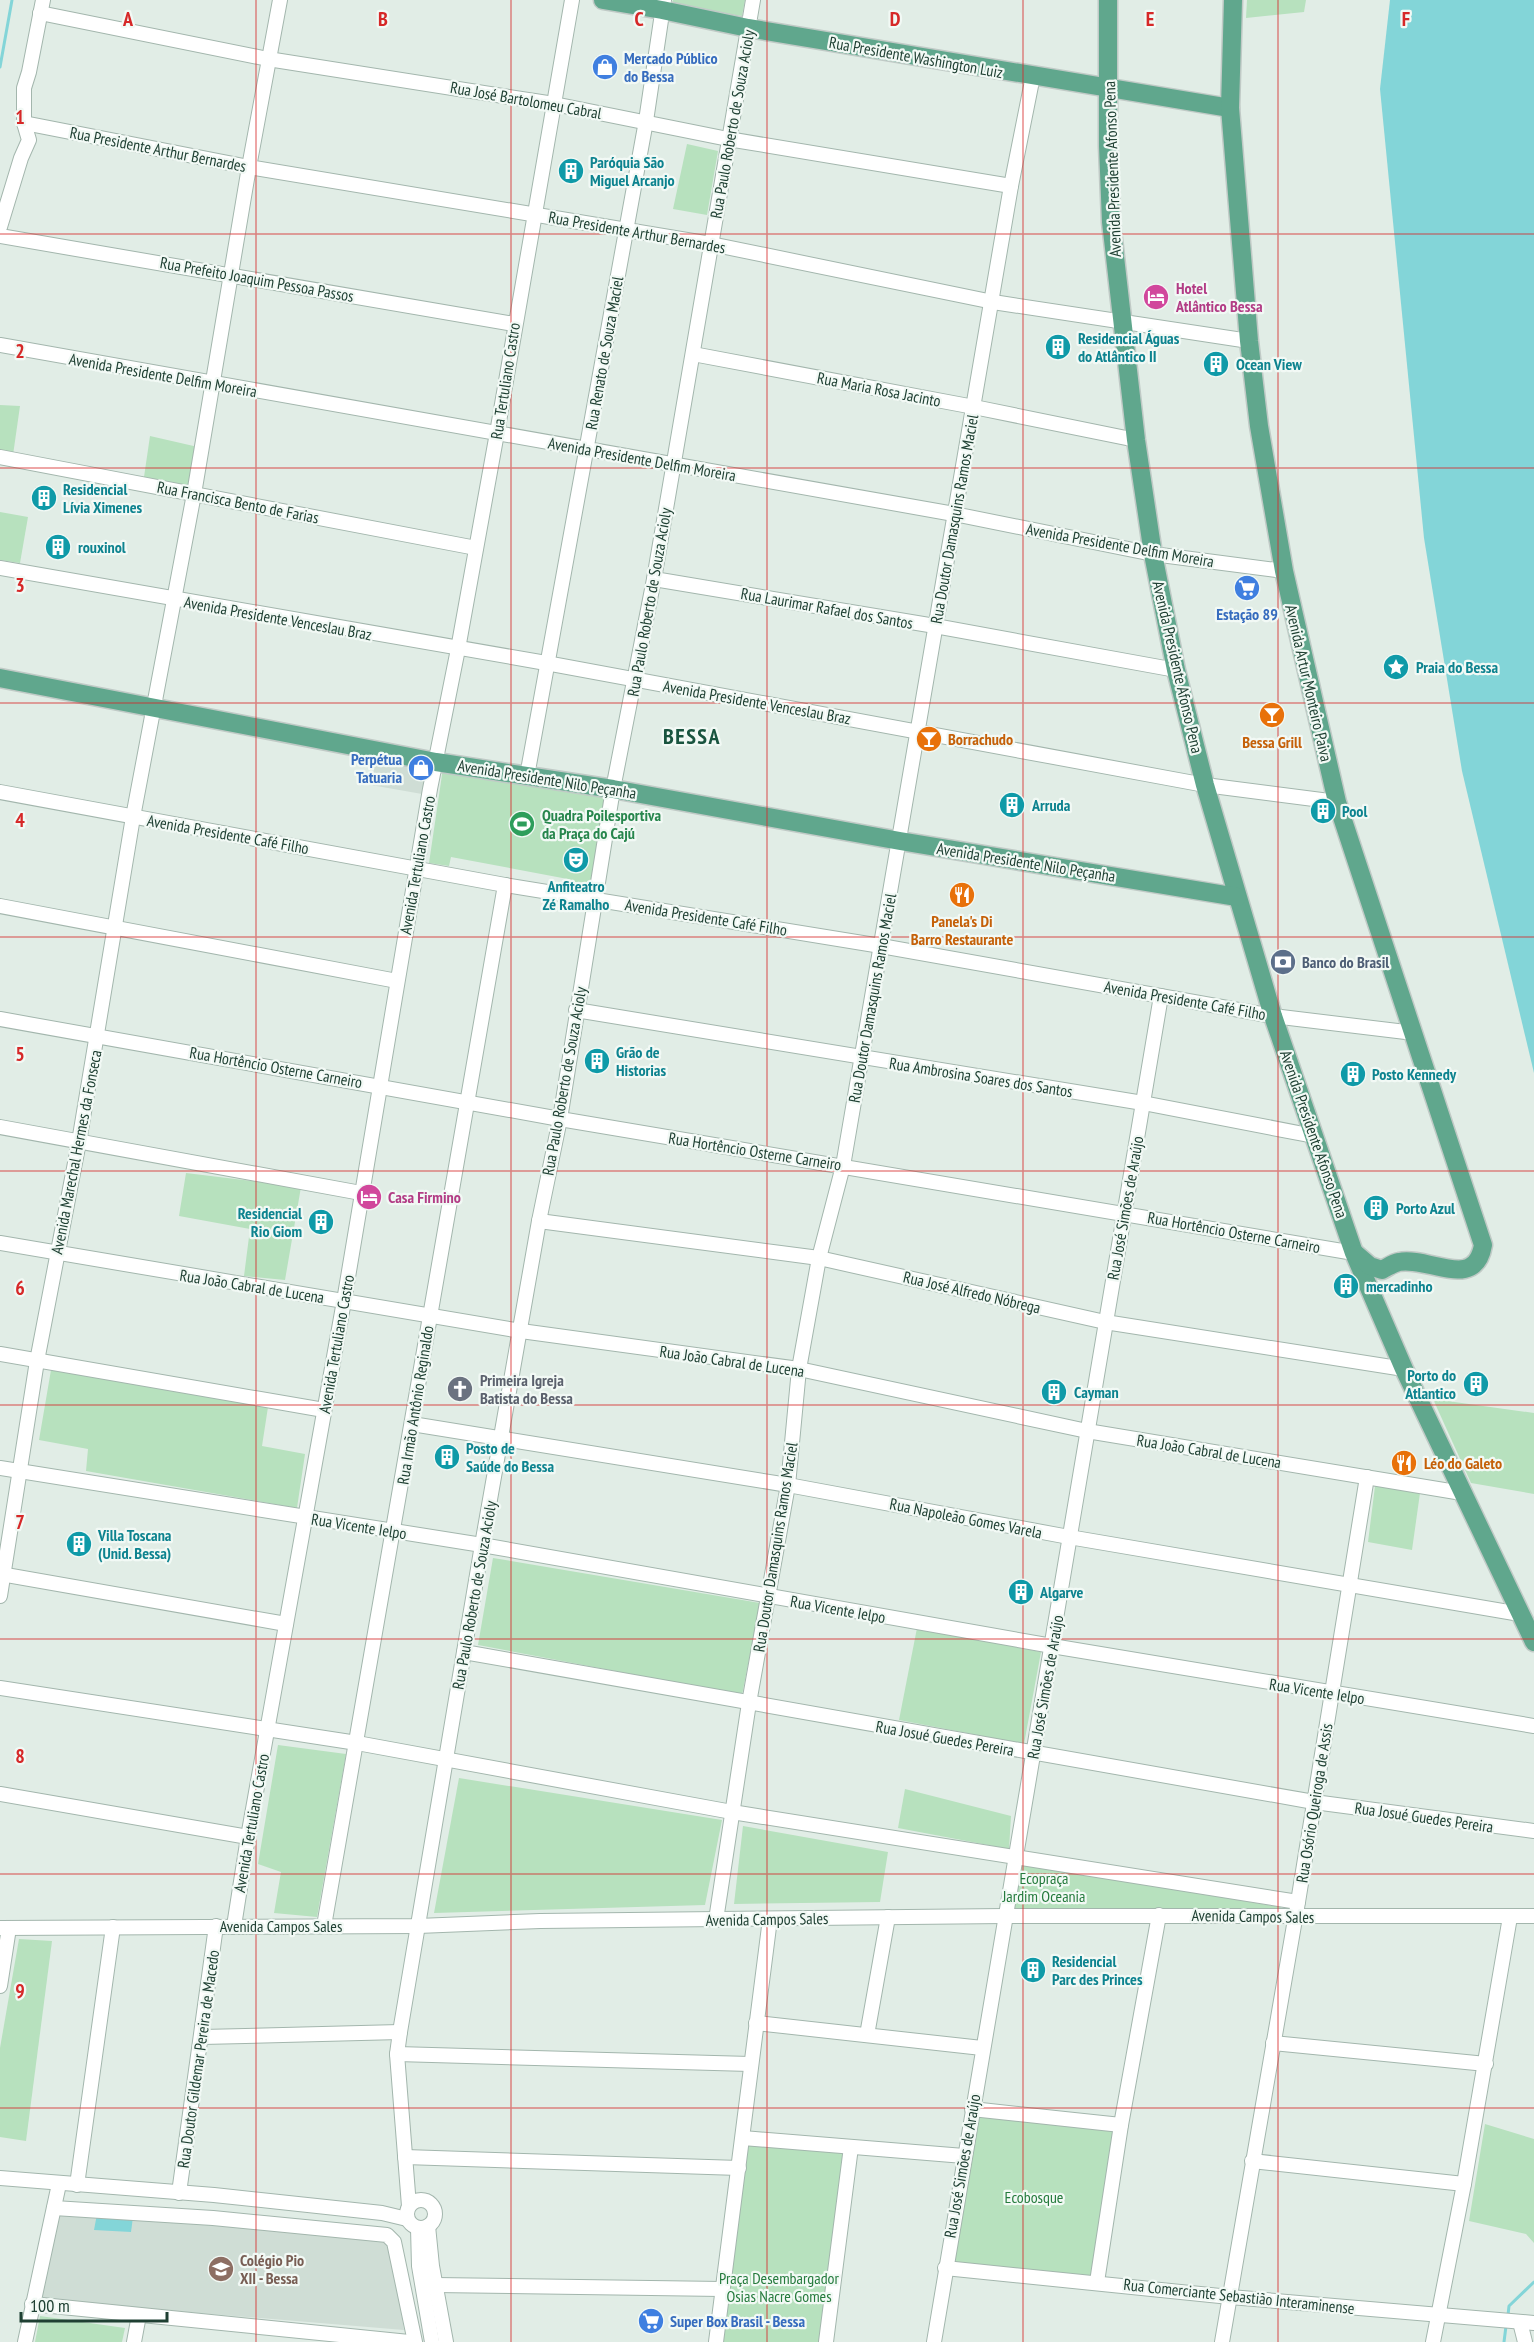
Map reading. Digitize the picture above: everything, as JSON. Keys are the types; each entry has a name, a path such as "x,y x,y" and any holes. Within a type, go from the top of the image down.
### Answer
{"main road":[{"name":"Rua Presidente Washington Luiz","path":"603,0 663,5 748,28 1230,108"},
{"name":"Avenida Presidente Afonso Pena","path":"1108,0 1111,222 1136,440 1153,554 1176,670 1205,786 1273,1016 1354,1253 1404,1369 1534,1642"},
{"name":"Avenida Artur Monteiro Paiva","path":"1233,0 1230,108 1249,341 1259,426 1284,572 1337,802 1482,1238 1482,1253 1473,1267 1462,1270 1400,1262 1382,1270"},
{"name":"Avenida Presidente Nilo Peçanha","path":"0,678 436,762 613,789 900,841 1237,897"},
{"name":"Rua Hortêncio Osterne Carneiro","path":"1354,1253 1370,1266 1382,1270"},
{"name":"Avenida Presidente Afonso Pena","path":"1378,1309 1382,1270"}],"street":[{"name":"Avenida Marechal Hermes da Fonseca","path":"0,1596 37,1361 79,1142 133,817 194,494 211,384 280,0"},
{"name":"Rua Tertuliano Castro","path":"436,762 497,433 514,324 572,0"},
{"name":"Rua Paulo Roberto de Souza Acioly","path":"415,2215 406,2160 398,2054 400,2032 482,1545 539,1221 560,1119 613,789 654,579 753,0"},
{"name":"Rua Renato de Souza Maciel","path":"527,776 546,663 588,450 625,229 646,121 663,5"},
{"name":"Rua José Bartolomeu Cabral","path":"41,7 268,59 554,104 728,139 1011,186"},
{"path":"0,227 21,158 29,140 24,123 24,88 41,7"},
{"name":"Rua Doutor Damasquins Ramos Maciel","path":"716,1920 749,1703 788,1485 799,1369 819,1258 843,1166 919,732 954,514 993,302 1011,186 1033,76"},
{"name":"Rua Presidente Arthur Bernardes","path":"24,123 249,167 711,244 993,302 1249,341"},
{"name":"Rua Prefeito Joaquim Pessoa Passos","path":"0,236 514,324"},
{"name":"Avenida Presidente Delfim Moreira","path":"0,345 954,514 1153,554 1284,572"},
{"name":"Rua Maria Rosa Jacinto","path":"693,354 1136,440"},
{"name":"Rua Francisca Bento de Farias","path":"0,457 476,548"},
{"name":"Avenida Presidente Venceslau Braz","path":"0,568 546,663 1205,786 1337,802"},
{"name":"Rua Laurimar Rafael dos Santos","path":"654,579 935,626 1176,670"},
{"name":"Avenida Tertuliano Castro","path":"234,1926 436,762"},
{"name":"Avenida Presidente Café Filho","path":"0,792 504,885 881,946 1273,1016 1414,1033"},
{"name":"Rua Irmão Antônio Reginaldo","path":"324,1926 394,1533 429,1315 468,1102 504,885"},
{"path":"0,906 397,981"},
{"name":"Rua José Simões de Araújo","path":"934,2342 1161,996"},
{"name":"Rua Ambrosina Soares dos Santos","path":"576,1010 1143,1103 1314,1136"},
{"name":"Rua Hortêncio Osterne Carneiro","path":"0,1019 560,1119 1354,1253"},
{"path":"0,1127 362,1193"},
{"name":"Rua José Alfredo Nóbrega","path":"539,1221 819,1258 1105,1322 1404,1369"},
{"name":"Rua João Cabral de Lucena","path":"0,1243 521,1331 799,1369 1087,1431 1462,1492"},
{"path":"0,1354 324,1410"},
{"name":"Rua Napoleão Gomes Varela","path":"412,1424 788,1485 1069,1537 1520,1614"},
{"name":"Rua Vicente Ielpo","path":"0,1468 394,1533 482,1545 1052,1646 1534,1726"},
{"name":"Rua Osório Queiroga de Assis","path":"1222,2342 1298,1902 1367,1477"},
{"path":"2,1574 286,1624"},
{"name":"Rua Josué Guedes Pereira","path":"464,1652 1314,1802 1534,1832"},
{"path":"0,1688 357,1743 732,1812 1298,1902"},
{"path":"0,1794 248,1837"},
{"path":"1097,2282 1121,2125 1158,1915"},
{"name":"Avenida Campos Sales","path":"5,1928 418,1926 540,1921 1005,1916 1534,1917"},
{"path":"867,2035 888,1917"},
{"path":"1433,2342 1486,2064 1510,1917"},
{"path":"716,2342 770,1919"},
{"name":"Rua Doutor Gildemar Pereira de Macedo","path":"179,2193 216,1926"},
{"path":"77,2184 113,1927"},
{"path":"0,1986 5,1928"},
{"path":"756,2023 982,2048"},
{"path":"202,2037 400,2032"},
{"path":"1273,2043 1486,2064"},
{"path":"398,2054 750,2064"},
{"path":"972,2109 1121,2125"},
{"path":"743,2138 964,2156"},
{"path":"826,2342 851,2147"},
{"path":"406,2160 739,2168"},
{"path":"1252,2161 1464,2184"},
{"path":"0,2178 214,2195 415,2215"},
{"path":"25,2342 59,2184"},
{"path":"213,2218 214,2195"},
{"path":"54,2208 213,2218 387,2235 394,2242 415,2342"},
{"path":"415,2215 435,2285 433,2342"},
{"path":"415,2215 419,2266 433,2342"},
{"name":"Rua Comerciante Sebastião Interaminense","path":"945,2268 1439,2316 1527,2322"},
{"path":"435,2285 722,2289"},
{"path":"32,2304 409,2342"},
{"path":"134,2342 139,2315"},
{"path":"1525,2342 1527,2322"}],"shaded area":[{"path":"376,759 427,769 422,794 371,785"},
{"name":"Colégio Pio XII - Bessa","path":"58,2211 389,2238 404,2330 41,2300"}],"green space":[{"path":"673,0 745,0 742,16 672,5"},
{"path":"1247,0 1306,0 1304,12 1246,18"},
{"path":"687,144 718,151 707,215 673,209"},
{"path":"0,405 20,406 13,455 0,452"},
{"path":"150,436 198,447 191,486 144,477"},
{"path":"0,512 28,517 20,563 0,560"},
{"path":"443,768 610,796 591,891 571,888 573,880 451,857 449,866 429,863"},
{"path":"186,1173 301,1187 285,1280 244,1276 250,1229 179,1216"},
{"path":"51,1370 268,1407 262,1446 305,1454 297,1508 86,1471 88,1449 39,1440"},
{"path":"1433,1399 1534,1413 1534,1494 1471,1483"},
{"path":"1375,1486 1420,1493 1412,1550 1368,1542"},
{"path":"493,1558 760,1603 742,1695 478,1645"},
{"path":"917,1628 1041,1652 1024,1744 899,1720"},
{"path":"278,1745 346,1754 317,1917 274,1913 281,1872 258,1864"},
{"path":"459,1778 722,1820 705,1905 434,1913"},
{"path":"905,1789 1011,1816 1009,1849 898,1828"},
{"path":"743,1826 888,1852 880,1902 734,1904"},
{"name":"Ecopraça Jardim Oceania","path":"1021,1863 1280,1907 1284,1910 1014,1908"},
{"path":"19,1939 52,1941 26,2141 0,2137 0,2048"},
{"name":"Ecobosque","path":"972,2109 1121,2125 1097,2282 945,2268"},
{"path":"1485,2124 1534,2139 1534,2243 1526,2234 1469,2221"},
{"name":"Praça Desembargador Osias Nacre Gomes","path":"748,2143 844,2152 822,2342 723,2342"},
{"path":"40,2316 125,2328 122,2342 35,2342"}],"water":[{"path":"1390,0 1534,0 1534,1073 1462,771 1424,538 1380,89"},
{"path":"97,2214 133,2217 131,2232 94,2230"}],"waterway":[{"path":"0,67 12,0"},
{"path":"1508,2315 1509,2306 1534,2282"},
{"path":"1504,2342 1506,2326"}],"place":[{"name":"Mercado Público do Bessa","path":"605,67"},
{"name":"Paróquia São Miguel Arcanjo","path":"571,171"},
{"name":"Hotel Atlântico Bessa","path":"1156,297"},
{"name":"Residencial Águas do Atlântico II","path":"1058,347"},
{"name":"Ocean View","path":"1216,364"},
{"name":"Residencial Lívia Ximenes","path":"44,498"},
{"name":"rouxinol","path":"58,547"},
{"name":"Estação 89","path":"1247,588"},
{"name":"Praia do Bessa","path":"1396,667"},
{"name":"Bessa Grill","path":"1272,715"},
{"name":"Borrachudo","path":"929,739"},
{"name":"Perpétua Tatuaria","path":"421,768"},
{"name":"Arruda","path":"1012,805"},
{"name":"Pool","path":"1323,811"},
{"name":"Quadra Poilesportiva da Praça do Cajú","path":"522,824"},
{"name":"Anfiteatro Zé Ramalho","path":"576,860"},
{"name":"Panela's Di Barro Restaurante","path":"962,895"},
{"name":"Banco do Brasil","path":"1283,962"},
{"name":"Grão de Historias","path":"597,1061"},
{"name":"Posto Kennedy","path":"1353,1074"},
{"name":"Casa Firmino","path":"369,1197"},
{"name":"Porto Azul","path":"1376,1208"},
{"name":"Residencial Rio Giom","path":"321,1222"},
{"name":"mercadinho","path":"1346,1286"},
{"name":"Porto do Atlantico","path":"1476,1384"},
{"name":"Primeira Igreja Batista do Bessa","path":"460,1389"},
{"name":"Cayman","path":"1054,1392"},
{"name":"Posto de Saúde do Bessa","path":"447,1457"},
{"name":"Léo do Galeto","path":"1404,1463"},
{"name":"Villa Toscana (Unid. Bessa)","path":"79,1544"},
{"name":"Algarve","path":"1021,1592"},
{"name":"Residencial Parc des Princes","path":"1033,1970"},
{"name":"Colégio Pio XII - Bessa","path":"221,2269"},
{"name":"Super Box Brasil - Bessa","path":"651,2321"}],"district":[{"name":"BESSA","path":"692,736"}]}
